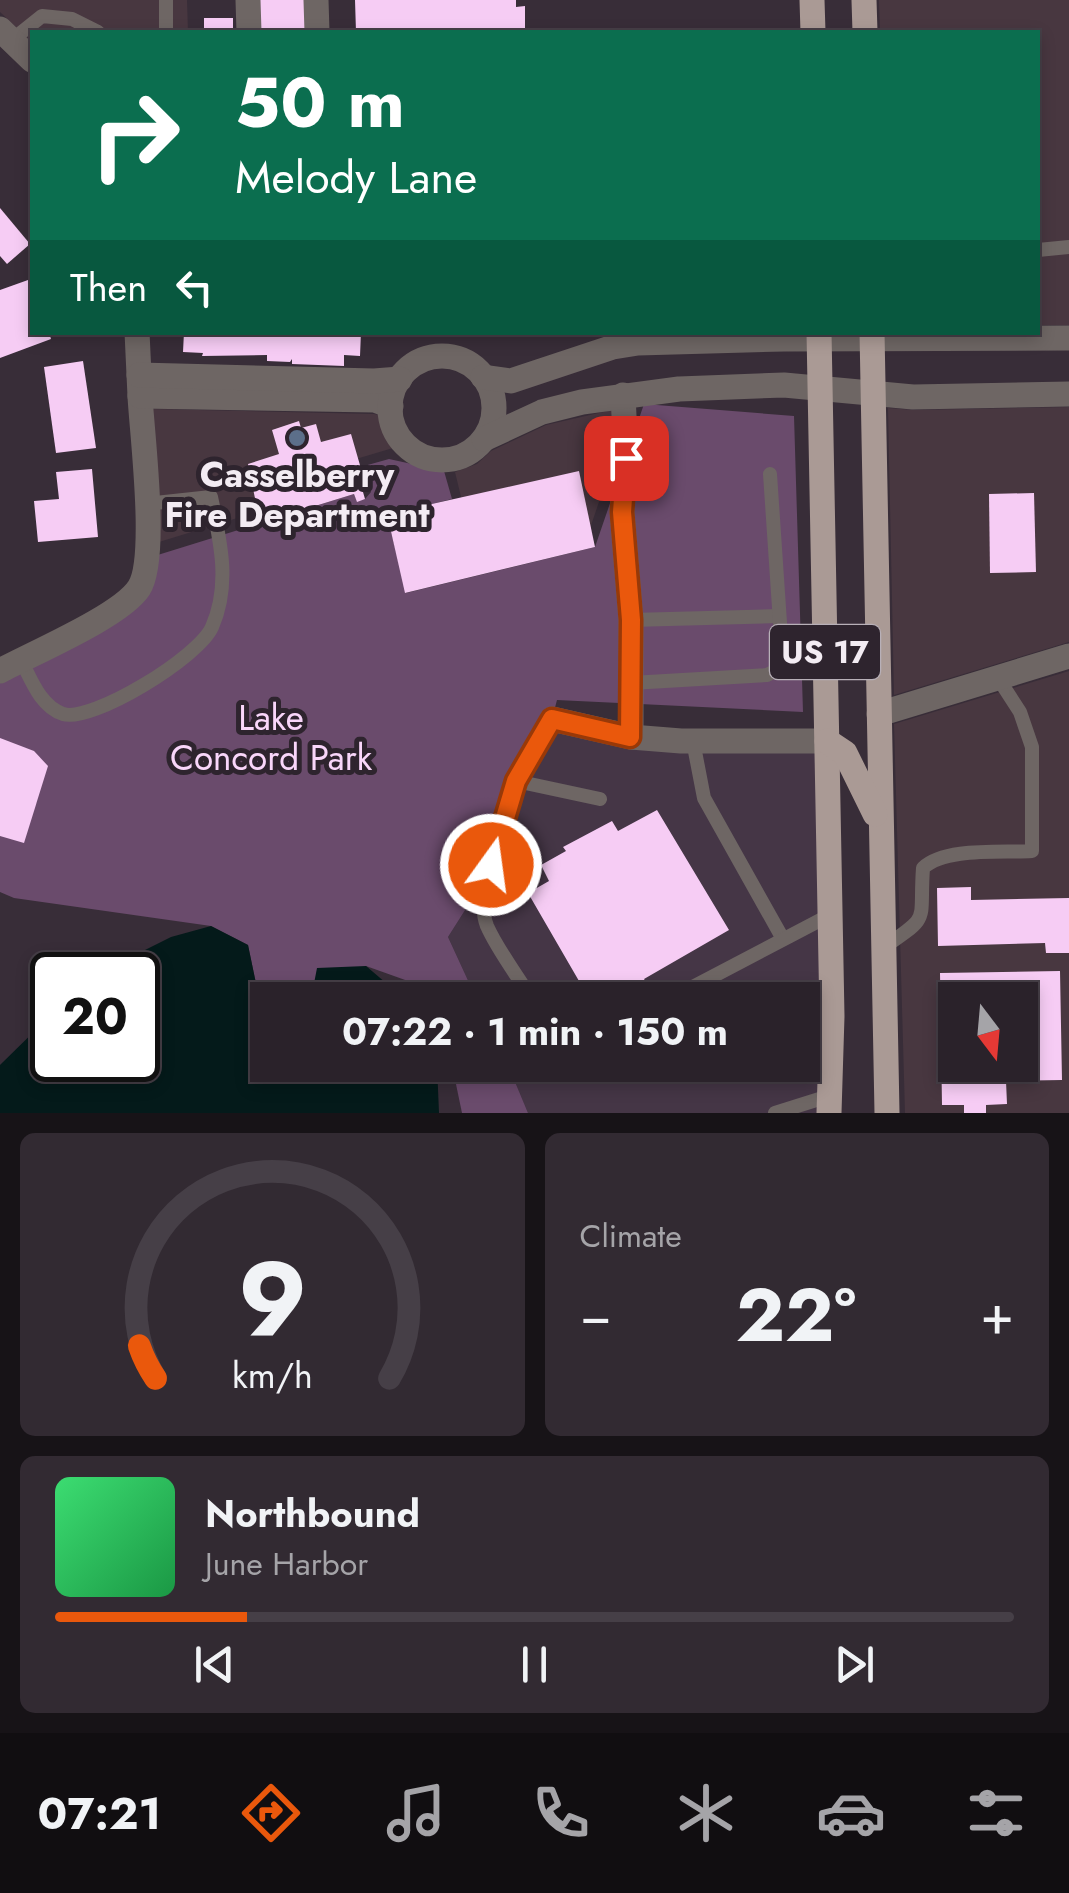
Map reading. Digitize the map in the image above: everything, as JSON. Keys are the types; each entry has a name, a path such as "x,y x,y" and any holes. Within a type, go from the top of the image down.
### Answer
{"main road":[{"path":"812,0 812,30"},
{"path":"864,0 865,30"},
{"name":"US 17","path":"819,336 830,915 829,1104"},
{"name":"US 17","path":"872,336 887,1113"},
{"path":"827,741 845,753 880,823"}],"street":[{"path":"248,0 249,30"},
{"path":"316,0 316,30"},
{"path":"6,35 30,58"},
{"path":"11,665 124,604 140,586 148,558 137,335"},
{"path":"483,377 511,381 613,347 638,343 819,336 1069,338"},
{"path":"449,357 465,361 483,377 495,412 484,439 472,452 456,459 438,460 421,456 406,446 396,432 391,406 400,379 418,362 449,357"},
{"path":"140,386 400,379"},
{"path":"484,439 542,412 623,395 784,385 913,397 1069,394"},
{"path":"140,386 375,400 391,406"},
{"path":"623,395 626,458 622,512 631,620 630,737"},
{"path":"879,714 1068,660"},
{"path":"552,719 630,737 827,741"}],"lane":[{"path":"166,0 166,30"},
{"path":"6,35 42,16 72,19 94,30"},
{"path":"1040,250 1069,247"},
{"path":"631,683 767,675 783,667 770,474"},
{"path":"11,665 60,713 80,716 172,669 196,650 211,629 223,574 222,547 211,497 146,504"},
{"path":"631,620 778,616"},
{"path":"883,948 919,924 923,868 932,860 1032,852 1032,747 1020,712 998,678"},
{"path":"521,982 486,924 482,902 516,781 552,719"},
{"path":"693,741 704,798 784,940"},
{"path":"516,781 600,799"},
{"path":"703,982 830,915"},
{"path":"775,1113 829,1104"}],"shaded area":[{"path":"0,0 187,0 188,30 30,30 30,40 0,12"},
{"path":"879,0 1069,0 1069,325 1040,325 1040,30 880,30"},
{"path":"1069,407 1069,642 894,695 888,408"},
{"path":"153,409 374,414 379,415 384,435 393,448 356,459 351,483 159,542"},
{"path":"612,410 613,461 587,537 462,501 455,472 546,425"},
{"path":"1069,671 1069,1113 905,1113 894,724"},
{"path":"552,719 827,741 829,1113 528,1113 515,1082 820,1082 820,982 469,982 448,937 474,896 500,828 507,780"},
{"path":"211,926 248,945 256,982 250,982 250,1082 438,1082 439,1113 0,1113 0,1065 30,1036 30,1082 160,1082 160,952 141,952 171,937"},
{"path":"366,966 385,982 314,982 317,968"}],"green space":[{"name":"Lake Concord Park","path":"644,404 794,416 803,712 557,700 552,719 507,780 500,828 474,896 448,937 469,982 411,982 366,966 339,982 256,982 248,945 211,926 14,898 0,892 0,671 124,605 148,558 354,494 357,501 365,499 371,492 364,466 389,459 444,471 452,499 387,515 406,593 595,547"},
{"path":"456,1082 515,1082 528,1113 462,1113"}],"building":[{"path":"256,0 306,0 308,30 258,30"},
{"path":"355,0 516,0 516,7 525,6 525,30 356,30"},
{"path":"204,18 233,18 233,30 204,30"},
{"path":"0,208 30,244 7,264 0,256"},
{"path":"28,280 30,335 50,335 51,339 0,358 0,290"},
{"path":"184,335 361,335 360,356 344,355 344,366 292,364 292,359 267,361 267,355 202,356 203,353 183,352"},
{"path":"83,361 96,448 56,453 44,367"},
{"path":"299,421 301,428 316,424 321,442 351,434 366,486 365,499 357,502 354,494 260,523 248,464 279,454 272,430"},
{"path":"92,469 98,537 38,542 34,501 59,499 56,472"},
{"path":"579,471 595,547 405,593 387,514"},
{"path":"1034,493 1036,572 990,573 989,494"},
{"path":"0,738 34,751 48,766 24,843 0,836"},
{"path":"657,810 729,930 644,979 646,982 580,982 528,893 549,881 541,865 566,851 563,847 612,821 618,831"},
{"path":"971,887 971,900 1069,898 1069,953 1046,953 1045,943 938,946 937,888"},
{"path":"1060,971 1062,1080 1038,1080 1038,982 940,982 940,973"},
{"path":"942,1082 1006,1082 1007,1104 986,1105 986,1113 964,1113 964,1105 942,1105"}],"place":[{"name":"Casselberry Fire Department","path":"297,438"}],"route":[{"path":"491,865 516,781 552,719 630,737 631,620 622,512 626,458"}]}
